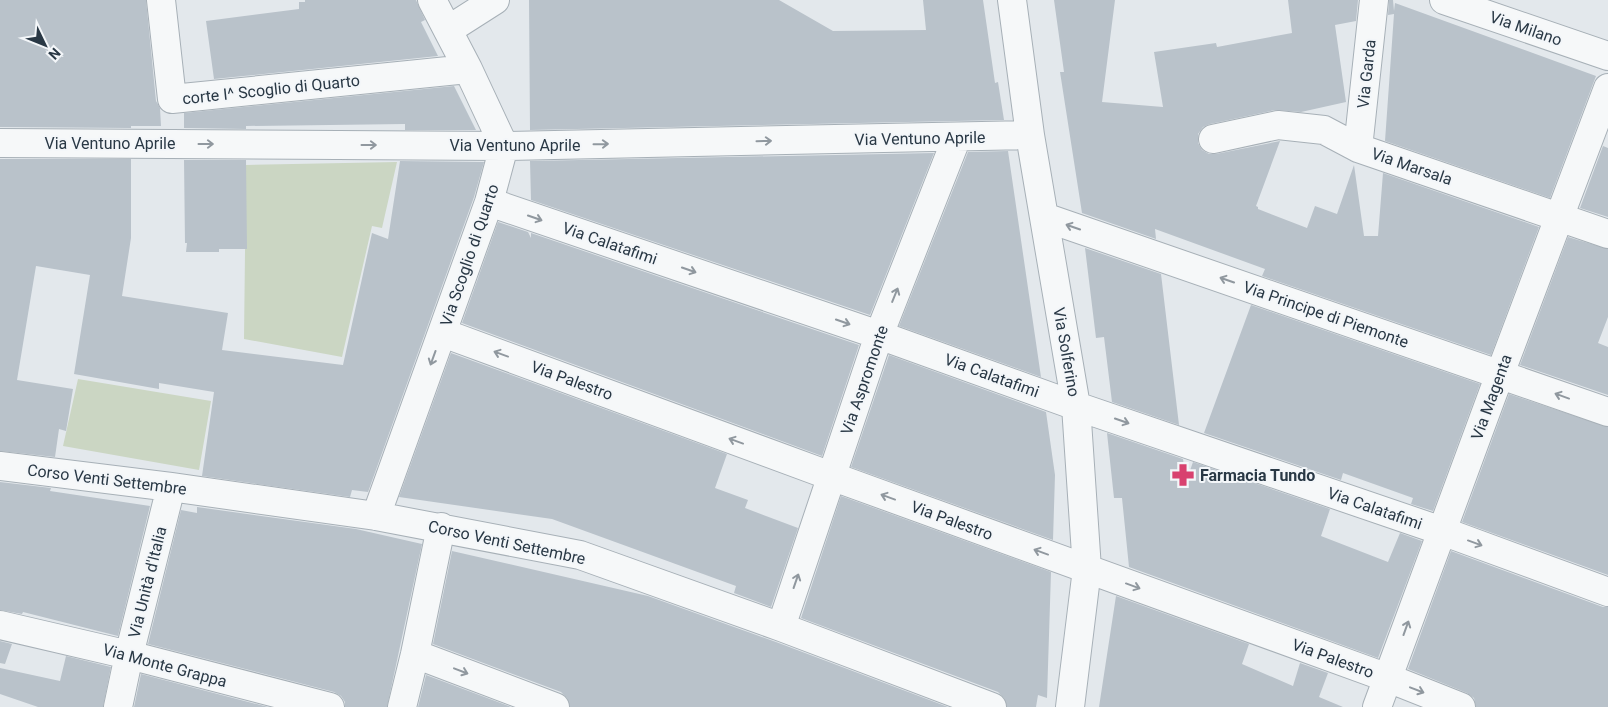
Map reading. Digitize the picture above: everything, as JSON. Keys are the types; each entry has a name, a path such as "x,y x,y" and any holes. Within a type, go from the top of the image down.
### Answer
{"street":[{"name":"corte I^ Scoglio di Quarto","path":"161,0 172,99 468,69"},
{"path":"432,0 468,69 504,146"},
{"path":"448,30 495,0"},
{"name":"Via Solferino","path":"1012,0 1030,135 1076,406 1087,569 1070,707"},
{"name":"Via Garda","path":"1358,148 1374,0"},
{"name":"Via Milano","path":"1444,0 1608,56"},
{"name":"Via Magenta","path":"1377,707 1608,88"},
{"name":"Via Marsala","path":"1213,139 1278,125 1324,130 1358,148 1608,234"},
{"name":"Via Ventuno Aprile","path":"0,143 504,146 1030,135"},
{"name":"Via Aspromonte","path":"781,627 879,335 957,137"},
{"name":"Via Scoglio di Quarto","path":"376,516 489,202 504,146"},
{"name":"Via Calatafimi","path":"489,202 879,335 1076,406 1442,531 1608,592"},
{"name":"Via Principe di Piemonte","path":"1044,217 1608,412"},
{"name":"Via Palestro","path":"443,332 1388,678 1461,707"},
{"name":"Corso Venti Settembre","path":"0,466 171,486 376,516 580,555 781,627 992,707"},
{"name":"Via Unità d'Italia","path":"118,707 171,486"},
{"path":"402,707 441,528"},
{"name":"Via Monte Grappa","path":"0,625 129,655 244,697 330,707"},
{"path":"415,654 555,707"}],"green space":[{"path":"397,162 382,228 372,226 342,357 244,339 246,165"},
{"path":"78,379 211,401 199,470 63,446"}],"building":[{"path":"0,0 146,0 156,101 160,108 161,126 131,126 131,128 0,127"},
{"path":"305,0 416,0 425,20 421,22 438,56 214,79 206,21 299,9 299,2 305,2"},
{"path":"529,0 779,0 833,31 926,30 923,0 983,0 995,83 998,82 1004,120 530,130"},
{"path":"1054,0 1115,0 1102,102 1163,107 1154,52 1216,43 1217,47 1292,33 1288,0 1358,0 1356,21 1335,25 1346,102 1301,112 1275,110 1210,124 1203,127 1198,134 1198,143 1202,150 1209,154 1216,154 1280,141 1256,206 1258,209 1307,228 1315,206 1337,214 1354,165 1364,236 1378,236 1383,173 1539,227 1491,355 1262,276 1265,269 1155,229 1156,239 1082,213 1060,72 1064,72"},
{"path":"1389,0 1393,0 1394,11 1395,3 1596,76 1550,198 1385,141 1394,14 1388,15"},
{"path":"454,86 476,130 405,130 405,124 246,126 246,129 184,128 184,113"},
{"path":"1603,146 1608,148 1608,217 1580,208"},
{"path":"1008,151 1041,377 899,326 968,152"},
{"path":"934,153 870,315 531,200 530,161"},
{"path":"0,159 131,159 131,238 122,296 228,313 222,350 343,365 372,233 388,239 400,161 484,162 474,197 368,492 352,490 350,497 202,476 214,392 159,383 159,389 74,374 90,275 36,266 17,380 73,389 66,431 59,429 55,457 0,451"},
{"path":"184,160 246,160 247,249 219,249 219,252 186,252"},
{"path":"498,222 528,232 531,238 531,233 859,345 822,456 462,323"},
{"path":"1568,237 1608,249 1608,317 1598,343 1608,347 1608,395 1520,365"},
{"path":"1085,248 1161,274 1179,425 1112,402 1104,337 1096,338"},
{"path":"1251,305 1480,384 1433,511 1411,504 1413,498 1343,473 1341,480 1204,433"},
{"path":"451,353 727,454 715,488 748,500 745,508 798,528 771,607 734,593 736,586 552,519 399,497"},
{"path":"889,355 1046,412 1055,475 1053,540 851,467"},
{"path":"1509,394 1608,427 1608,575 1462,522"},
{"path":"1107,433 1183,459 1186,482 1193,462 1330,509 1321,536 1388,562 1400,533 1422,541 1378,658 1129,567 1122,498 1114,498"},
{"path":"0,482 51,488 50,491 150,506 118,636 23,612 22,614 0,610"},
{"path":"841,496 1051,572 1047,698 1038,695 1036,707 1007,707 1004,698 998,692 801,618"},
{"path":"197,507 356,529 422,544 387,707 345,707 345,702 341,696 334,692 148,644 181,510 197,513"},
{"path":"452,551 648,596 948,707 570,707 567,698 561,692 433,644"},
{"path":"1451,551 1603,607 1608,607 1608,707 1476,707 1474,698 1467,693 1408,669"},
{"path":"1116,596 1249,644 1242,664 1293,686 1300,663 1328,673 1319,697 1343,707 1099,707"},
{"path":"0,641 12,644 5,664 0,663"},
{"path":"66,656 111,667 103,707 38,707 0,694 0,668 60,681"},
{"path":"141,674 268,707 134,707"},
{"path":"426,675 511,707 418,707"}],"place":[{"name":"Farmacia Tundo","path":"1183,475"}]}
